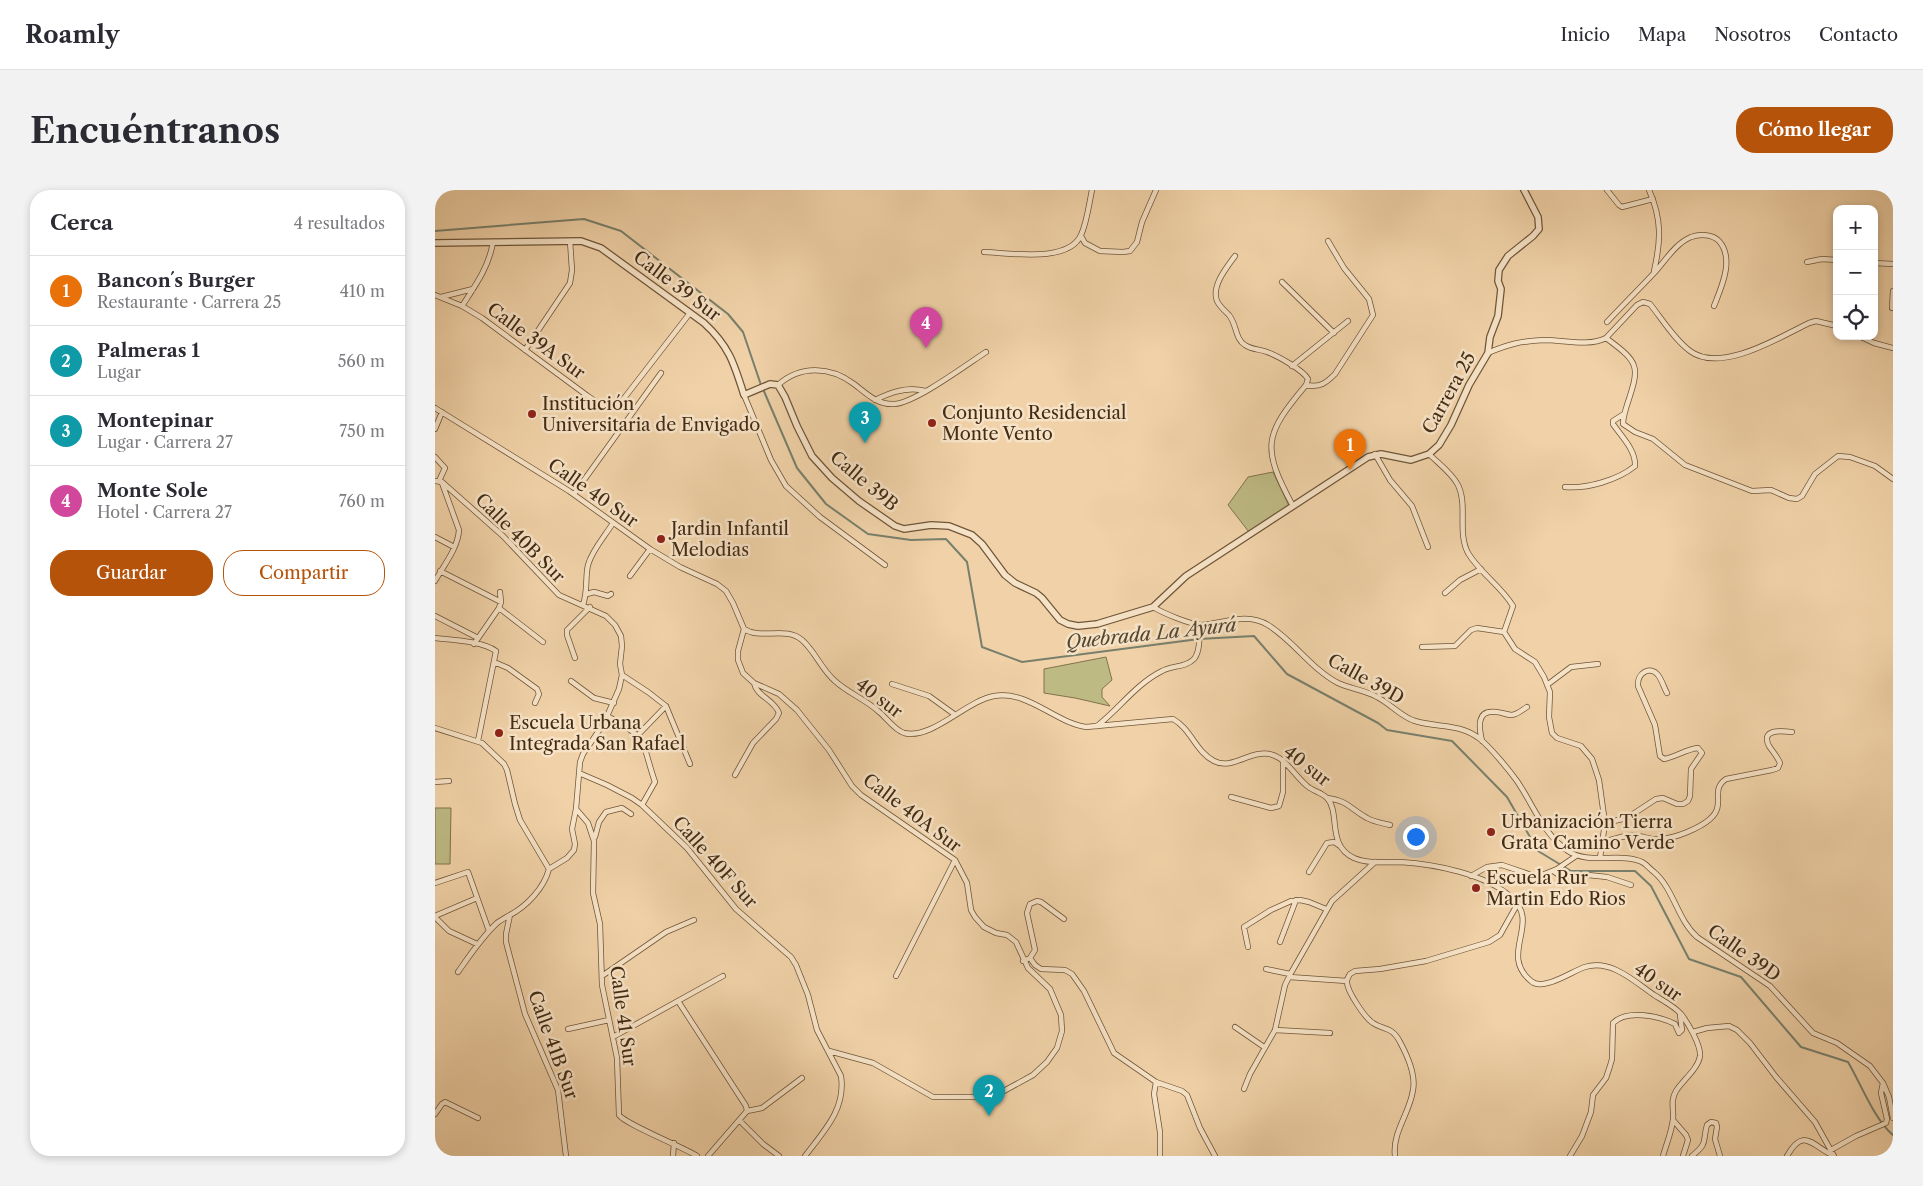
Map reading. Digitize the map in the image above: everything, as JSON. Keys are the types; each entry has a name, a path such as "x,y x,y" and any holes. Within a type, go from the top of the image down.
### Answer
{"street":[{"path":"984,252 1057,252 1068,250 1081,236 1092,190"},
{"path":"1081,236 1085,243 1101,251 1130,251 1137,242 1141,222 1156,190"},
{"name":"Carrera 25","path":"1375,454 1387,454 1411,460 1429,454 1444,437 1469,385 1488,353 1490,337 1498,316 1501,289 1498,281 1499,270 1508,256 1533,236 1539,228 1538,217 1524,190"},
{"path":"1607,190 1621,207 1653,199"},
{"path":"1649,190 1657,210 1660,247 1654,273"},
{"path":"1607,322 1671,254 1688,238 1696,236 1712,236 1726,251 1726,268 1714,306"},
{"path":"525,350 570,283 572,270 571,241"},
{"name":"Calle 39 Sur","path":"435,243 581,241 601,248 707,326 723,343 733,362 744,395 771,460 786,486 820,517 885,565"},
{"path":"1306,385 1318,386 1335,374 1373,315 1369,299 1344,268 1328,241"},
{"path":"462,306 489,261 493,242"},
{"path":"1660,247 1671,254"},
{"path":"1235,256 1216,289 1217,300 1233,320 1239,340 1245,345 1269,352 1292,366 1308,379 1306,385 1275,425 1271,438 1274,465 1293,506"},
{"path":"1807,262 1823,259 1833,260"},
{"path":"1878,263 1893,264"},
{"path":"1282,282 1335,333"},
{"path":"441,298 473,288"},
{"path":"1892,308 1893,291"},
{"name":"Calle 39A Sur","path":"435,295 462,306 482,318 602,406 614,407 619,404 647,371"},
{"path":"1488,353 1517,342 1547,340 1596,342 1606,338 1622,319 1643,302 1650,304 1671,331 1691,352 1719,359 1748,352 1809,323 1816,321 1833,325"},
{"path":"655,381 654,376 647,371 690,313"},
{"path":"1292,366 1335,333 1348,320"},
{"path":"1606,338 1625,352 1634,362 1635,384 1623,424 1653,439 1685,465 1751,491 1771,490 1789,498 1797,499 1802,496 1815,474 1838,456 1850,456 1875,466 1893,479"},
{"path":"1868,340 1893,348"},
{"path":"744,395 770,384 777,385 791,376 814,369 846,378 875,400 885,404 901,403 918,396 986,352"},
{"path":"574,494 661,373"},
{"name":"Calle 39B","path":"777,385 785,397 804,441 821,467 859,501 895,526 905,530 931,526 949,526 972,536 982,544 1005,575 1036,593 1060,620 1068,624 1078,626 1097,624 1153,607"},
{"path":"875,400 907,389 925,391"},
{"name":"Calle 40 Sur","path":"435,408 574,494 650,549 680,567 717,584 726,591 733,603 743,630"},
{"path":"435,429 442,412"},
{"path":"1565,487 1591,486 1635,466 1635,459 1625,440 1613,424 1613,421 1625,414"},
{"path":"1097,726 1151,677 1164,670 1189,663 1199,650 1199,625 1166,615 1153,607 1186,576 1350,468 1375,454 1389,480 1412,506 1427,547"},
{"path":"1429,454 1458,484 1461,493 1465,547 1513,606 1504,632"},
{"path":"435,457 445,468 439,481 459,530 455,547 435,581"},
{"name":"Calle 40B Sur","path":"439,481 503,536 559,595 590,607 606,616 615,624 622,640 620,664 622,675"},
{"path":"583,605 587,594 588,566 613,523"},
{"path":"435,537 455,547"},
{"path":"630,576 650,549"},
{"path":"1445,593 1460,580 1481,569"},
{"path":"440,571 501,602"},
{"path":"474,644 499,608 501,602 500,592"},
{"path":"587,594 594,592 607,596 611,594"},
{"path":"575,658 567,630 590,607"},
{"path":"499,608 543,642"},
{"path":"435,616 478,638"},
{"name":"Calle 39D","path":"1199,625 1237,619 1254,619 1262,622 1284,637 1322,672 1336,682 1350,689 1377,697 1413,721 1464,729 1482,741 1508,768 1541,823 1554,839 1576,856 1641,862 1655,873 1667,887 1689,930 1702,941 1770,986 1813,1033 1837,1043 1870,1066 1891,1097 1893,1118"},
{"path":"1422,647 1455,646 1471,630 1477,628 1504,632 1515,649 1538,665 1551,699 1549,717 1552,733 1557,738 1581,746 1592,758 1599,780 1605,823 1600,858"},
{"name":"Calle 40A Sur","path":"743,630 738,651 738,660 743,673 754,683 779,694 791,705 829,750 852,786 861,795 955,860 967,882 971,910 975,917 990,931 1011,938 1019,948 1023,961 1028,968 1051,989 1061,1015 1062,1031 1057,1048 1047,1062 1033,1074 1002,1092 986,1097 933,1097 873,1063 829,1051"},
{"name":"40 sur","path":"743,630 749,633 792,634 801,639 833,680 871,705 903,732 922,732 981,700 993,696 1004,696 1032,703 1075,725 1097,726 1173,719 1179,723 1201,750 1215,762 1224,764 1260,754 1270,755 1283,760 1305,785 1327,798 1331,806 1336,837 1341,846"},
{"path":"435,638 474,644 494,649 496,653 478,741"},
{"path":"494,662 509,668 537,689 539,694 535,703"},
{"path":"1547,685 1571,667 1598,664"},
{"path":"1605,823 1627,818 1656,799 1663,798 1677,804 1683,804 1688,801 1690,796 1691,769 1702,753 1698,748 1694,748 1675,757 1664,759 1660,756 1655,725 1638,686 1637,679 1639,674 1646,671 1653,671 1658,674 1667,693"},
{"path":"458,972 477,944 489,931 532,897 544,884 549,869 567,858 573,850 575,844 572,829 583,754 614,703 622,675 666,706 690,764"},
{"path":"571,681 594,698 614,703"},
{"path":"735,775 753,743 776,719 779,713 771,702 757,692 754,683"},
{"path":"892,684 929,696 954,714"},
{"path":"638,735 666,706"},
{"path":"1482,741 1479,723 1481,716 1487,712 1495,711 1512,715 1519,713 1527,707"},
{"path":"607,716 625,725 638,735 648,756 655,782 643,805"},
{"path":"435,728 482,743 506,767 520,820 549,869"},
{"path":"1603,842 1637,836 1663,840 1683,834 1701,825 1717,811 1719,803 1717,789 1720,783 1726,778 1778,768 1780,763 1768,744 1768,738 1771,732 1777,730 1792,732"},
{"path":"1231,797 1271,808 1279,806 1283,792 1283,760"},
{"name":"Calle 40F Sur","path":"579,773 615,789 643,805 687,848 736,909 791,957 796,965 806,990 817,1030 841,1076 842,1094 839,1106 832,1120 805,1156"},
{"path":"435,782 449,782"},
{"path":"1327,798 1347,803 1367,818 1390,825"},
{"path":"594,841 596,828 601,818 607,812 622,808 631,814"},
{"name":"Calle 41 Sur","path":"576,809 588,822 594,841 593,893 600,924 602,976 617,1058 619,1116 631,1124 674,1143 697,1156"},
{"path":"1309,872 1327,843 1333,842 1341,846 1354,858 1375,862 1413,863 1486,880 1499,887 1518,903 1500,935 1489,942 1426,961 1380,969 1355,971 1350,974 1347,981 1349,990 1370,1021 1385,1027 1400,1041 1413,1079 1413,1091 1395,1138 1395,1156"},
{"path":"1471,876 1487,867 1502,865 1537,877 1555,871 1576,856"},
{"path":"896,976 955,860"},
{"path":"1245,1089 1249,1074 1275,1030 1285,985 1326,909 1343,889 1375,862"},
{"path":"1555,871 1562,877 1588,875 1607,877 1631,885"},
{"path":"435,883 468,872 489,931"},
{"path":"477,898 435,916 449,932 477,944"},
{"path":"1248,947 1243,930 1247,924 1282,904 1297,900 1309,902 1326,909"},
{"path":"1280,942 1297,900"},
{"path":"1023,961 1030,958 1035,950 1027,913 1030,904 1037,901 1041,902 1064,919"},
{"name":"40 sur","path":"1518,903 1523,919 1517,962 1532,983 1550,982 1586,967 1598,965 1622,973 1680,1013 1693,1032 1700,1057 1697,1065 1675,1092 1672,1102 1673,1120"},
{"name":"Calle 41B Sur","path":"510,915 506,942 525,1014 558,1090 565,1156"},
{"path":"602,976 659,936 694,920"},
{"path":"1030,958 1038,967 1065,970 1077,979 1114,1053 1156,1082 1182,1091 1187,1095 1199,1128 1215,1156"},
{"path":"1267,969 1290,975 1347,981"},
{"path":"613,1037 723,976"},
{"path":"678,1001 746,1106 747,1111"},
{"path":"1570,1156 1591,1112 1593,1095 1606,1078 1612,1059 1613,1023 1616,1019 1642,1015 1656,1016 1675,1024 1679,1033 1682,1030 1680,1013"},
{"path":"569,1029 609,1020"},
{"path":"1693,1032 1707,1028 1729,1026 1737,1030 1750,1043 1776,1077 1815,1122 1834,1156"},
{"path":"1235,1028 1264,1047"},
{"path":"1275,1030 1330,1033"},
{"path":"708,1156 740,1122 747,1111 763,1108 802,1078"},
{"path":"1156,1082 1153,1094 1160,1132 1160,1156"},
{"path":"1831,1150 1885,1122 1887,1119 1881,1093 1883,1083"},
{"path":"435,1114 445,1102 478,1118"},
{"path":"1663,1156 1673,1120"},
{"path":"1673,1120 1688,1140 1683,1156"},
{"path":"740,1122 779,1156"},
{"path":"1692,1156 1703,1147 1706,1139 1707,1125 1711,1122 1717,1127 1715,1139 1719,1156"},
{"path":"1787,1156 1793,1146 1801,1140 1807,1139 1834,1156"},
{"path":"673,1156 674,1143"},
{"path":"435,1154 441,1156"}],"shaded area":[{"path":"1273,472 1289,506 1249,532 1228,505 1248,477"},
{"path":"1106,657 1112,680 1102,689 1102,697 1110,706 1044,693 1044,669"},
{"path":"435,808 451,808 450,864 435,864"}],"waterway":[{"name":"Quebrada La Ayurá","path":"435,231 584,219 621,231 728,314 743,332 761,385"},
{"name":"Quebrada La Ayurá","path":"763,389 797,468 826,504 868,534 911,540 946,539 967,562 982,647 1022,662 1199,639 1254,636 1287,674 1378,723 1387,730 1452,741 1507,797 1538,851 1571,871 1635,871 1651,886 1689,959 1741,977 1801,1047 1848,1062 1874,1111 1893,1135"}],"place":[{"name":"Monte Sole","path":"926,348"},
{"name":"Institución Universitaria de Envigado","path":"532,414"},
{"name":"Conjunto Residencial Monte Vento","path":"932,423"},
{"name":"Montepinar","path":"865,443"},
{"name":"Bancon´s Burger","path":"1350,470"},
{"name":"Jardin Infantil Melodias","path":"661,539"},
{"name":"Escuela Urbana Integrada San Rafael","path":"499,733"},
{"name":"Urbanización Tierra Grata Camino Verde","path":"1491,832"},
{"name":"Escuela Rur Martin Edo Rios","path":"1476,888"},
{"name":"Palmeras 1","path":"989,1116"}]}
